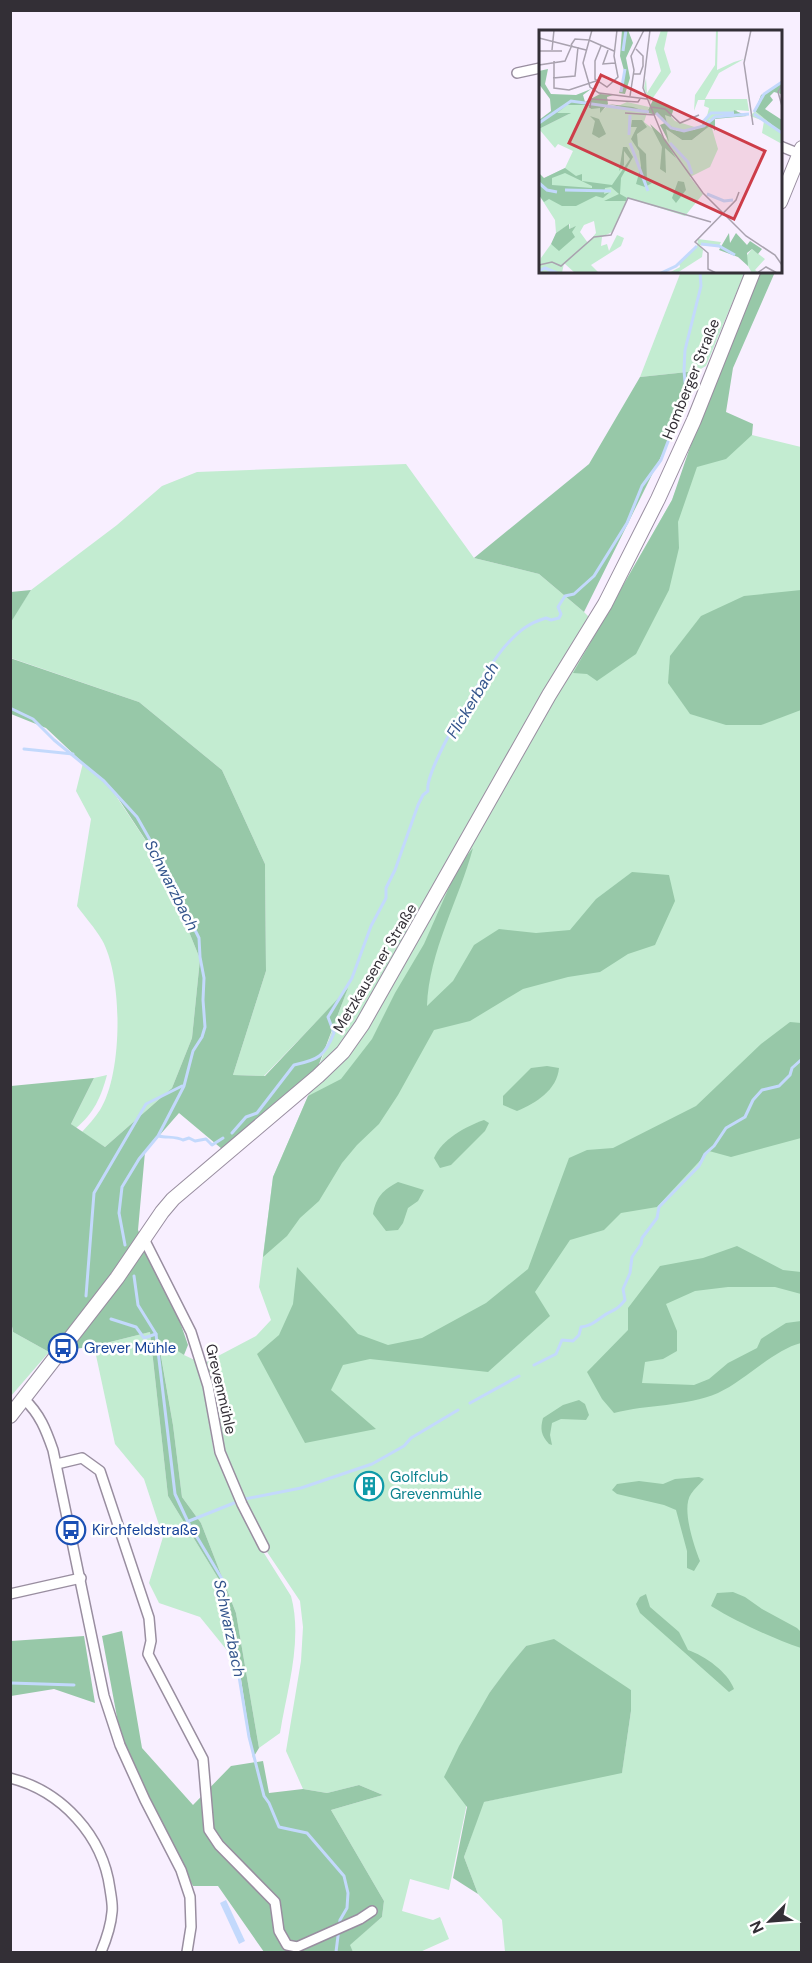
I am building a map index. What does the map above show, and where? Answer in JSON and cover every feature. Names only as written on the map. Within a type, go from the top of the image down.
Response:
[{"type":"main road","points":[[782,197],[801,152]]},
{"type":"main road","name":"Homberger Straße","points":[[658,499],[694,420],[753,273]]},
{"type":"main road","name":"Metzkausener Straße","points":[[10,1416],[117,1278],[162,1212],[187,1186],[318,1076],[343,1052],[407,948],[549,695],[605,604],[658,499]]},
{"type":"street","points":[[517,73],[539,68]]},
{"type":"street","points":[[782,147],[801,152]]},
{"type":"street","name":"Grevenmühle","points":[[144,1239],[191,1332],[208,1386],[219,1452],[246,1514],[264,1547]]},
{"type":"street","points":[[24,1399],[43,1422],[57,1464],[104,1696],[120,1745],[181,1870],[190,1897],[191,1927],[188,1953]]},
{"type":"street","points":[[57,1464],[82,1458],[100,1472],[149,1618],[151,1641],[148,1654],[203,1759],[209,1830],[219,1845],[275,1902],[279,1931],[287,1945],[297,1947],[345,1927],[372,1911]]},
{"type":"street","points":[[10,1594],[81,1578]]},
{"type":"street","points":[[10,1778],[29,1783],[50,1794],[67,1808],[94,1841],[108,1872],[112,1911],[101,1953]]},
{"type":"green space","points":[[745,273],[706,366],[697,371],[640,377],[680,274]]},
{"type":"green space","points":[[756,273],[775,273],[733,368],[726,412],[753,424],[752,435],[726,459],[697,467],[678,522],[679,548],[669,590],[636,654],[597,681],[587,674],[573,673],[672,500],[717,368]]},
{"type":"green space","points":[[697,371],[696,386],[584,612],[539,574],[474,558],[589,464],[640,377]]},
{"type":"green space","points":[[705,416],[752,435],[801,447],[801,1952],[505,1952],[502,1920],[478,1894],[464,1857],[483,1802],[622,1772],[631,1711],[631,1690],[526,1646],[490,1692],[449,1890],[410,1879],[402,1911],[433,1920],[440,1917],[449,1939],[420,1952],[353,1952],[349,1945],[382,1917],[384,1901],[331,1810],[383,1795],[359,1785],[327,1793],[303,1789],[286,1751],[301,1661],[303,1627],[300,1601],[255,1534],[228,1483],[252,1534],[291,1596],[294,1613],[293,1665],[280,1733],[259,1748],[236,1613],[201,1523],[182,1497],[173,1425],[158,1338],[199,1362],[214,1453],[225,1474],[201,1365],[256,1336],[271,1320],[259,1287],[273,1177],[308,1096],[347,990],[264,1076],[233,1075],[266,971],[265,864],[222,770],[139,702],[11,658],[10,622],[31,590],[117,525],[162,486],[197,472],[406,464],[474,558],[539,574],[599,627],[672,500]]},
{"type":"green space","points":[[31,590],[11,622],[11,592]]},
{"type":"green space","points":[[801,590],[801,710],[761,725],[726,725],[690,714],[668,683],[670,656],[701,616],[744,596]]},
{"type":"green space","points":[[10,658],[139,702],[222,770],[265,864],[266,971],[233,1075],[265,1076],[348,988],[316,1072],[222,1149],[179,1113],[145,1152],[138,1230],[156,1271],[170,1293],[188,1345],[184,1355],[158,1339],[173,1425],[182,1497],[201,1523],[236,1613],[259,1748],[253,1758],[241,1679],[230,1654],[218,1578],[168,1496],[150,1332],[90,1347],[49,1352],[13,1332],[10,1315],[11,1086],[94,1078],[71,1124],[105,1147],[172,1088],[192,1038],[200,959],[162,865],[114,792],[46,728],[11,714]]},
{"type":"green space","points":[[83,763],[112,790],[162,865],[200,959],[192,1038],[172,1088],[105,1147],[82,1132],[98,1113],[108,1094],[113,1073],[118,1025],[114,977],[109,956],[102,940],[77,906],[91,819],[76,791]]},
{"type":"green space","points":[[473,848],[433,965],[427,1006],[453,981],[474,945],[499,929],[536,933],[570,930],[596,899],[632,872],[669,875],[675,901],[655,945],[628,954],[600,972],[568,977],[523,989],[470,1021],[434,1030],[379,1124],[342,1163],[319,1201],[300,1218],[287,1236],[263,1257],[273,1177],[308,1096],[341,1079],[372,1039],[395,993],[424,944],[458,867]]},
{"type":"green space","points":[[790,1022],[801,1023],[801,1138],[731,1157],[709,1151],[657,1207],[621,1213],[604,1230],[570,1240],[535,1292],[550,1316],[488,1372],[370,1359],[343,1365],[331,1390],[376,1429],[305,1443],[257,1354],[279,1335],[293,1304],[297,1267],[358,1334],[388,1345],[422,1338],[486,1303],[528,1269],[569,1158],[587,1150],[613,1148],[696,1106],[761,1044]]},
{"type":"green space","points":[[547,1066],[559,1068],[554,1083],[544,1095],[517,1111],[503,1105],[503,1096],[531,1068]]},
{"type":"green space","points":[[107,1075],[96,1104],[76,1128],[71,1124],[94,1078]]},
{"type":"green space","points":[[484,1120],[489,1123],[485,1131],[451,1165],[440,1168],[434,1158],[448,1139]]},
{"type":"green space","points":[[398,1182],[424,1190],[418,1201],[408,1208],[398,1230],[386,1231],[373,1214],[374,1208],[381,1195]]},
{"type":"green space","points":[[737,1246],[783,1270],[801,1272],[801,1294],[775,1287],[728,1287],[695,1291],[666,1304],[677,1331],[677,1351],[663,1359],[645,1362],[642,1383],[694,1385],[709,1379],[728,1363],[757,1348],[761,1339],[786,1323],[801,1321],[801,1343],[780,1352],[728,1388],[705,1398],[614,1413],[602,1399],[587,1372],[628,1330],[628,1308],[660,1266],[703,1258]]},
{"type":"green space","points":[[11,1324],[13,1332],[49,1352],[11,1396]]},
{"type":"green space","points":[[150,1332],[168,1496],[218,1578],[230,1654],[200,1617],[159,1603],[149,1583],[163,1537],[144,1479],[115,1444],[94,1346]]},
{"type":"green space","points":[[579,1400],[585,1404],[589,1415],[586,1420],[561,1419],[552,1423],[550,1435],[552,1445],[549,1444],[542,1432],[543,1418],[563,1405]]},
{"type":"green space","points":[[699,1477],[704,1479],[691,1494],[687,1508],[700,1561],[694,1571],[687,1568],[687,1551],[676,1510],[617,1494],[612,1490],[617,1484],[639,1481],[663,1484],[675,1479]]},
{"type":"green space","points":[[733,1592],[797,1628],[801,1632],[801,1648],[755,1629],[711,1606],[717,1593]]},
{"type":"green space","points":[[646,1594],[650,1607],[679,1632],[688,1650],[715,1665],[727,1677],[734,1689],[729,1692],[640,1613],[636,1604],[640,1597]]},
{"type":"green space","points":[[122,1631],[142,1748],[193,1805],[231,1766],[263,1761],[269,1793],[303,1789],[327,1793],[359,1785],[383,1795],[331,1810],[384,1901],[382,1917],[350,1945],[353,1952],[264,1952],[218,1886],[193,1886],[154,1811],[121,1739],[102,1636]]},
{"type":"green space","points":[[84,1636],[95,1703],[54,1689],[11,1696],[11,1641]]},
{"type":"green space","points":[[554,1639],[631,1690],[631,1711],[622,1773],[484,1802],[464,1857],[478,1894],[453,1878],[467,1807],[444,1777],[490,1692],[511,1664],[526,1646]]},
{"type":"water","points":[[226,1900],[245,1941],[239,1944],[220,1903]]},
{"type":"waterway","name":"Flickerbach","points":[[232,1133],[246,1117],[257,1113],[294,1065],[315,1059],[327,1047],[334,1033],[328,1017],[352,978],[371,926],[386,898],[386,888],[395,870],[418,805],[428,791],[429,780],[436,762],[459,716],[487,671],[508,643],[525,628],[546,618],[551,620],[559,618],[561,614],[558,607],[565,596],[574,594],[594,576],[627,523],[642,486],[661,460],[686,394],[685,350],[701,286],[700,273]]},
{"type":"waterway","name":"Schwarzbach","points":[[10,708],[33,719],[54,740],[104,781],[137,817],[179,891],[199,938],[204,978],[205,1027],[193,1051],[184,1086],[170,1113],[158,1136],[139,1159],[122,1187],[119,1213],[125,1245]]},
{"type":"waterway","points":[[24,749],[73,754]]},
{"type":"waterway","points":[[534,1365],[556,1354],[562,1340],[573,1341],[579,1335],[581,1327],[592,1324],[622,1304],[625,1300],[623,1289],[630,1273],[632,1257],[641,1244],[642,1238],[657,1218],[659,1207],[699,1166],[705,1154],[714,1146],[726,1128],[745,1117],[753,1100],[762,1090],[779,1086],[802,1059]]},
{"type":"waterway","points":[[86,1296],[94,1193],[146,1104],[182,1086]]},
{"type":"waterway","name":"Flickerbach","points":[[159,1136],[183,1140],[189,1138],[195,1141],[206,1139],[212,1145],[223,1138]]},
{"type":"waterway","name":"Schwarzbach","points":[[134,1276],[138,1305],[156,1334],[175,1494],[188,1522],[222,1579],[223,1597],[228,1607],[227,1623],[232,1634],[249,1737],[264,1796],[279,1827],[307,1833],[344,1876],[348,1893],[347,1908],[340,1920],[336,1952]]},
{"type":"waterway","points":[[111,1319],[136,1327],[144,1338],[156,1334]]},
{"type":"waterway","points":[[470,1403],[519,1376]]},
{"type":"waterway","points":[[245,1499],[301,1488],[372,1464],[458,1410]]},
{"type":"waterway","points":[[189,1521],[234,1503]]},
{"type":"waterway","points":[[10,1683],[74,1685]]},
{"type":"place","name":"Grever Mühle","points":[[63,1348]]},
{"type":"place","name":"Golfclub Grevenmühle","points":[[369,1486]]},
{"type":"place","name":"Kirchfeldstraße","points":[[71,1530]]}]
